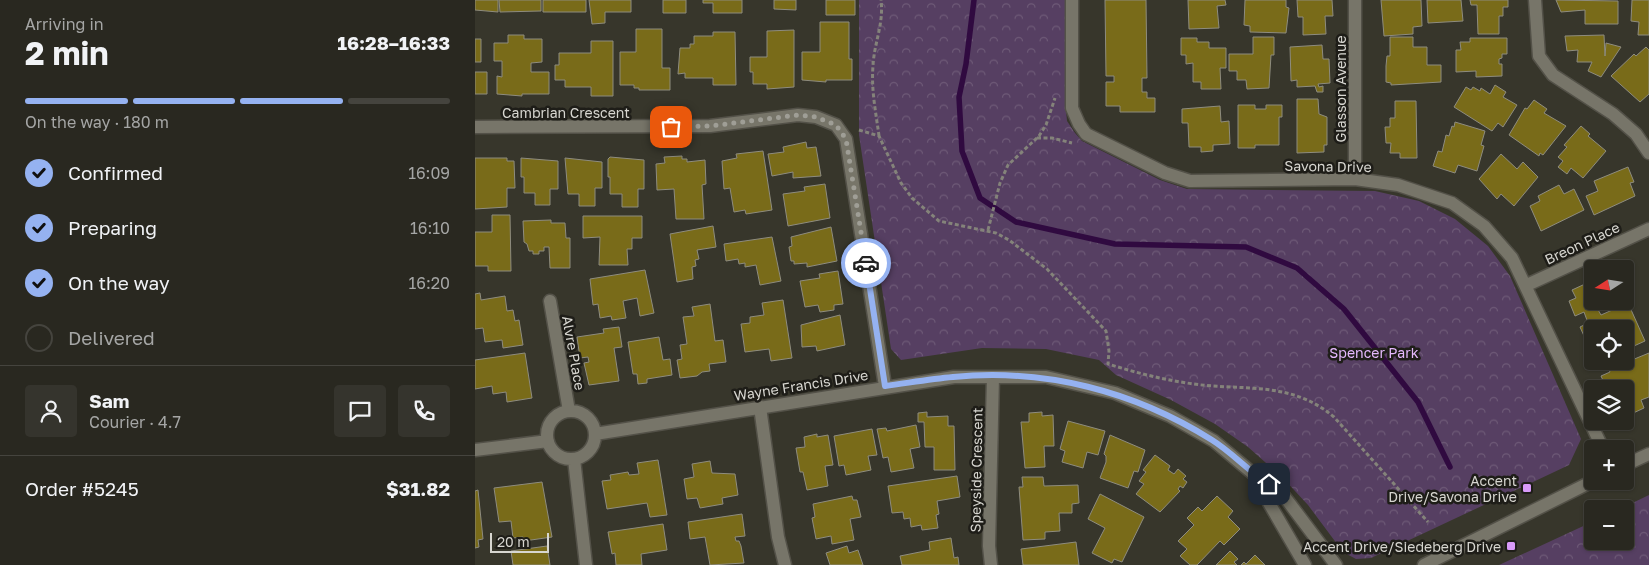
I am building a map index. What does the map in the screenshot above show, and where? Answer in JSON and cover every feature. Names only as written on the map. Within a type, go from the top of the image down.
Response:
[{"type":"street","name":"Savona Drive","points":[[1072,0],[1072,108],[1086,134],[1165,173],[1190,181],[1355,179],[1397,185],[1452,203],[1484,226],[1512,258],[1527,285],[1599,440]]},
{"type":"street","name":"Glasson Avenue","points":[[1355,0],[1355,179]]},
{"type":"street","points":[[1535,0],[1539,56],[1553,75],[1613,114],[1636,134],[1649,153]]},
{"type":"street","name":"Cambrian Crescent","points":[[475,127],[710,126],[798,115],[816,117],[836,125],[846,139],[885,386]]},
{"type":"street","name":"Breon Place","points":[[1527,285],[1649,229]]},
{"type":"street","name":"Alvre Place","points":[[550,301],[569,411]]},
{"type":"street","name":"Wayne Francis Drive","points":[[595,434],[885,386],[954,377],[1046,377],[1115,393],[1170,416],[1214,441],[1257,477],[1281,492],[1336,565]]},
{"type":"street","name":"Speyside Crescent","points":[[991,565],[989,546],[993,377]]},
{"type":"street","points":[[760,407],[778,537],[785,565]]},
{"type":"street","points":[[569,411],[584,414],[594,426],[595,434],[594,444],[589,452],[574,459],[556,454],[548,442],[549,425],[561,414],[569,411]]},
{"type":"street","points":[[475,450],[548,442]]},
{"type":"street","points":[[1634,461],[1649,454]]},
{"type":"street","points":[[574,459],[586,565]]},
{"type":"street","name":"Wayne Francis Drive","points":[[1257,477],[1269,503],[1305,565]]},
{"type":"street","points":[[1424,565],[1584,485]]},
{"type":"path","points":[[881,0],[882,26],[873,64],[872,90],[879,136],[901,183],[912,198],[939,221],[988,230],[1009,240],[1047,269],[1106,331],[1109,351],[1108,364],[1188,384],[1275,390],[1299,395],[1319,404],[1334,417],[1429,522]]},
{"type":"path","points":[[988,230],[1000,184],[1008,165],[1037,138],[1045,125],[1059,88]]},
{"type":"path","points":[[856,128],[879,136]]},
{"type":"path","points":[[1037,138],[1052,138],[1080,145]]},
{"type":"green space","name":"Spencer Park","points":[[859,0],[1065,0],[1065,100],[1067,121],[1082,141],[1160,180],[1187,189],[1375,191],[1419,201],[1455,219],[1488,246],[1510,276],[1581,439],[1569,465],[1371,558],[1356,559],[1343,552],[1308,505],[1282,477],[1248,447],[1215,424],[1171,400],[1116,375],[1099,360],[1046,349],[982,348],[901,360],[891,349],[859,135]]},
{"type":"green space","points":[[1649,495],[1649,565],[1499,565],[1584,526],[1584,550],[1634,550],[1634,502]]},
{"type":"building","points":[[475,0],[498,0],[498,12],[475,10]]},
{"type":"building","points":[[499,0],[541,0],[541,11],[500,12]]},
{"type":"building","points":[[543,0],[586,0],[586,12],[543,12]]},
{"type":"building","points":[[589,0],[631,0],[631,12],[605,12],[605,23],[592,24]]},
{"type":"building","points":[[663,0],[686,0],[686,13],[663,13]]},
{"type":"building","points":[[703,0],[742,0],[742,13],[713,13],[713,3],[703,3]]},
{"type":"building","points":[[774,0],[796,0],[796,10],[774,9]]},
{"type":"building","points":[[826,0],[855,0],[855,15],[826,15]]},
{"type":"building","points":[[1105,0],[1146,0],[1147,78],[1142,78],[1142,92],[1147,92],[1147,98],[1155,98],[1155,112],[1120,112],[1120,106],[1106,106],[1106,82],[1114,82],[1114,76],[1106,76]]},
{"type":"building","points":[[1188,0],[1225,0],[1226,5],[1217,6],[1219,28],[1189,29]]},
{"type":"building","points":[[1245,0],[1286,0],[1286,7],[1289,8],[1286,33],[1250,32],[1250,26],[1244,25]]},
{"type":"building","points":[[1297,0],[1332,0],[1333,16],[1325,16],[1326,34],[1303,35],[1303,17],[1298,17]]},
{"type":"building","points":[[1381,0],[1421,0],[1422,26],[1413,27],[1413,34],[1384,36]]},
{"type":"building","points":[[1427,0],[1461,0],[1463,21],[1428,23]]},
{"type":"building","points":[[1470,0],[1508,0],[1508,7],[1503,7],[1503,16],[1499,16],[1499,34],[1478,34],[1477,5],[1471,5]]},
{"type":"building","points":[[1556,0],[1618,1],[1618,24],[1585,24],[1585,10],[1561,12]]},
{"type":"building","points":[[1632,0],[1649,0],[1649,35],[1638,35],[1639,22],[1631,21]]},
{"type":"building","points":[[820,22],[849,22],[849,59],[852,59],[852,80],[826,80],[826,82],[802,80],[802,52],[820,52]]},
{"type":"building","points":[[636,29],[662,29],[662,68],[670,68],[670,90],[639,90],[639,88],[634,88],[634,85],[620,85],[620,52],[636,52]]},
{"type":"building","points":[[794,30],[794,87],[767,89],[767,84],[753,84],[753,72],[750,72],[750,57],[767,57],[767,31]]},
{"type":"building","points":[[713,32],[735,32],[736,85],[713,85],[713,78],[685,78],[685,73],[678,74],[680,48],[690,48],[690,44],[694,44],[694,36],[713,36]]},
{"type":"building","points":[[508,35],[524,35],[524,39],[542,39],[542,62],[531,63],[531,72],[549,72],[549,94],[522,94],[522,96],[497,94],[497,76],[502,77],[502,61],[494,61],[494,43],[508,43]]},
{"type":"building","points":[[1604,35],[1605,56],[1606,43],[1621,47],[1601,77],[1588,71],[1592,62],[1577,62],[1578,50],[1567,51],[1565,36]]},
{"type":"building","points":[[1253,37],[1274,37],[1274,55],[1271,55],[1269,88],[1247,89],[1246,80],[1237,80],[1237,71],[1229,71],[1229,54],[1253,54]]},
{"type":"building","points":[[1390,37],[1413,37],[1413,47],[1427,47],[1427,65],[1441,65],[1441,82],[1391,85],[1391,83],[1386,82],[1387,56],[1390,56]]},
{"type":"building","points":[[1181,38],[1197,38],[1197,42],[1209,42],[1209,48],[1226,48],[1226,68],[1220,68],[1221,89],[1201,89],[1201,82],[1193,82],[1193,63],[1186,64],[1186,55],[1181,55]]},
{"type":"building","points":[[1470,38],[1507,38],[1507,54],[1502,54],[1502,58],[1499,59],[1499,64],[1502,64],[1502,76],[1476,77],[1476,71],[1456,72],[1456,50],[1461,50],[1460,42],[1470,42]]},
{"type":"building","points":[[475,39],[481,39],[481,62],[475,62]]},
{"type":"building","points":[[591,41],[613,41],[613,96],[591,96],[591,87],[565,87],[565,80],[555,80],[555,65],[559,65],[559,53],[591,53]]},
{"type":"building","points":[[1322,45],[1323,59],[1329,59],[1330,83],[1318,84],[1319,87],[1323,86],[1323,92],[1317,92],[1315,86],[1297,87],[1297,80],[1291,81],[1290,47]]},
{"type":"building","points":[[1646,47],[1649,50],[1649,94],[1640,102],[1611,76],[1634,54],[1636,56]]},
{"type":"building","points":[[475,72],[487,72],[487,94],[475,94]]},
{"type":"building","points":[[1495,85],[1506,92],[1503,97],[1517,105],[1503,127],[1498,123],[1492,131],[1454,107],[1466,87],[1471,90],[1473,87],[1480,91],[1481,88],[1490,94]]},
{"type":"building","points":[[1297,99],[1318,99],[1319,114],[1327,117],[1327,145],[1324,145],[1324,152],[1297,153]]},
{"type":"building","points":[[1534,100],[1547,109],[1544,113],[1566,126],[1543,155],[1540,153],[1539,156],[1509,135],[1525,108],[1527,109]]},
{"type":"building","points":[[1395,101],[1416,101],[1417,158],[1400,158],[1400,153],[1390,153],[1391,143],[1386,143],[1385,127],[1390,127],[1390,118],[1395,118]]},
{"type":"building","points":[[1238,105],[1255,105],[1255,109],[1266,109],[1266,105],[1282,105],[1282,117],[1279,117],[1279,145],[1255,145],[1255,148],[1238,148]]},
{"type":"building","points":[[1220,106],[1221,122],[1229,121],[1230,144],[1213,145],[1213,151],[1201,152],[1201,147],[1189,147],[1188,123],[1182,123],[1182,109]]},
{"type":"building","points":[[1455,122],[1485,131],[1481,145],[1484,146],[1477,171],[1458,165],[1455,173],[1433,166],[1438,151],[1442,152],[1446,135],[1449,136]]},
{"type":"building","points":[[1581,126],[1590,134],[1588,136],[1606,151],[1583,178],[1571,168],[1567,174],[1558,167],[1563,161],[1558,157],[1567,147],[1564,145]]},
{"type":"building","points":[[806,142],[807,148],[816,147],[821,176],[793,178],[793,172],[772,176],[768,154],[784,152],[783,147]]},
{"type":"building","points":[[763,151],[772,210],[746,214],[745,210],[734,212],[730,188],[724,189],[722,161],[737,158],[736,154]]},
{"type":"building","points":[[1501,154],[1517,169],[1523,162],[1538,177],[1514,206],[1501,194],[1497,199],[1479,179]]},
{"type":"building","points":[[682,156],[682,159],[687,159],[687,162],[705,160],[706,184],[702,185],[704,219],[676,219],[674,189],[657,190],[656,164],[665,163],[664,157]]},
{"type":"building","points":[[610,157],[644,160],[644,189],[638,189],[638,207],[622,207],[622,194],[610,194],[608,159]]},
{"type":"building","points":[[475,158],[507,158],[507,161],[514,161],[515,188],[507,188],[507,207],[475,209]]},
{"type":"building","points":[[521,158],[558,161],[558,189],[550,189],[550,205],[535,205],[535,193],[524,193],[524,177],[521,177]]},
{"type":"building","points":[[565,158],[602,162],[602,188],[595,188],[595,206],[579,206],[579,194],[568,194]]},
{"type":"building","points":[[1628,167],[1634,182],[1630,183],[1635,196],[1594,215],[1586,196],[1598,191],[1594,181]]},
{"type":"building","points":[[825,184],[830,218],[788,226],[783,194],[805,191],[804,187]]},
{"type":"building","points":[[1559,185],[1564,194],[1574,189],[1584,210],[1541,231],[1530,206],[1540,201],[1538,196]]},
{"type":"building","points":[[492,215],[510,215],[511,271],[488,271],[488,266],[475,266],[475,232],[492,232]]},
{"type":"building","points":[[583,216],[642,216],[642,238],[632,238],[632,249],[627,249],[628,265],[599,265],[600,237],[583,238]]},
{"type":"building","points":[[551,220],[551,223],[565,223],[566,238],[570,238],[570,268],[550,268],[549,247],[544,247],[544,251],[539,251],[539,254],[533,254],[533,251],[529,251],[527,244],[524,242],[523,221]]},
{"type":"building","points":[[713,226],[716,247],[697,250],[699,259],[695,260],[696,266],[692,267],[693,279],[677,282],[670,234]]},
{"type":"building","points":[[831,227],[837,261],[807,267],[807,263],[794,264],[794,261],[791,261],[789,247],[792,246],[791,237]]},
{"type":"building","points":[[772,237],[781,281],[760,285],[756,265],[745,267],[745,263],[739,264],[738,259],[726,261],[724,244]]},
{"type":"building","points":[[645,270],[654,313],[640,316],[637,298],[623,301],[626,318],[612,320],[611,316],[600,318],[598,304],[593,305],[590,279]]},
{"type":"building","points":[[838,271],[843,304],[834,305],[834,310],[820,312],[818,305],[805,307],[800,281],[820,278],[819,274]]},
{"type":"building","points":[[1584,284],[1584,310],[1598,310],[1601,315],[1612,310],[1631,310],[1645,341],[1634,346],[1634,320],[1587,320],[1584,312],[1575,316],[1569,301],[1576,298],[1572,290]]},
{"type":"building","points":[[480,293],[481,300],[505,296],[507,311],[513,310],[515,321],[519,320],[523,345],[503,348],[502,340],[485,342],[483,328],[475,329],[475,294]]},
{"type":"building","points":[[783,300],[792,358],[771,361],[769,349],[745,352],[741,324],[750,323],[750,317],[764,315],[762,303]]},
{"type":"building","points":[[710,304],[715,341],[723,340],[726,362],[709,364],[710,371],[702,372],[697,376],[680,378],[677,360],[682,359],[680,345],[687,344],[683,317],[694,316],[692,307]]},
{"type":"building","points":[[840,315],[845,345],[817,351],[816,346],[802,347],[801,325]]},
{"type":"building","points":[[1584,325],[1584,336],[1580,327]]},
{"type":"building","points":[[619,327],[622,347],[614,348],[619,381],[589,385],[584,363],[589,362],[588,357],[580,358],[577,337],[604,333],[603,329]]},
{"type":"building","points":[[659,337],[663,360],[670,359],[672,375],[647,379],[647,383],[638,384],[637,374],[633,374],[628,342]]},
{"type":"building","points":[[525,353],[532,398],[507,402],[506,392],[493,394],[492,386],[475,389],[475,360]]},
{"type":"building","points":[[1649,353],[1649,397],[1641,400],[1644,408],[1634,413],[1634,380],[1603,380],[1601,376],[1610,372],[1609,370],[1634,370],[1634,359]]},
{"type":"building","points":[[927,412],[927,417],[948,416],[948,426],[954,426],[955,470],[934,470],[934,447],[925,447],[924,422],[918,422],[918,413]]},
{"type":"building","points":[[1042,412],[1042,416],[1053,415],[1054,446],[1044,446],[1045,467],[1025,468],[1021,422],[1029,422],[1029,413]]},
{"type":"building","points":[[1068,421],[1105,431],[1098,455],[1087,452],[1083,468],[1062,462],[1065,451],[1060,449]]},
{"type":"building","points":[[916,425],[920,447],[910,449],[914,468],[891,472],[888,457],[883,458],[877,429],[886,428],[887,431]]},
{"type":"building","points":[[872,429],[877,455],[868,456],[871,470],[846,475],[844,465],[839,466],[834,436]]},
{"type":"building","points":[[817,434],[817,437],[828,435],[833,465],[825,466],[828,486],[807,490],[803,472],[800,472],[796,448],[805,447],[804,437]]},
{"type":"building","points":[[1110,435],[1145,450],[1138,472],[1134,471],[1128,488],[1100,478],[1106,462],[1104,454]]},
{"type":"building","points":[[1155,455],[1170,466],[1168,470],[1174,474],[1178,469],[1186,476],[1183,479],[1187,482],[1183,488],[1180,486],[1178,489],[1180,491],[1160,512],[1136,494],[1144,484],[1139,481],[1146,472],[1143,470]]},
{"type":"building","points":[[658,460],[667,515],[650,517],[647,503],[607,509],[602,481],[611,480],[610,475],[628,472],[629,475],[639,474],[637,463]]},
{"type":"building","points":[[710,461],[712,473],[735,474],[738,495],[722,498],[723,504],[700,508],[697,498],[687,499],[684,479],[694,477],[692,464]]},
{"type":"building","points":[[957,476],[960,497],[937,501],[939,514],[936,515],[938,528],[922,530],[921,525],[911,527],[910,518],[904,519],[903,512],[892,513],[888,486]]},
{"type":"building","points":[[1022,477],[1043,477],[1044,486],[1078,485],[1079,503],[1072,504],[1072,513],[1059,513],[1060,531],[1045,532],[1045,539],[1023,540],[1019,487],[1023,487]]},
{"type":"building","points":[[542,482],[552,537],[524,541],[523,537],[513,538],[511,521],[499,522],[494,488]]},
{"type":"building","points":[[478,490],[483,539],[478,540],[479,547],[475,548],[475,491]]},
{"type":"building","points":[[1100,494],[1144,517],[1122,562],[1114,559],[1112,563],[1092,553],[1105,528],[1088,519]]},
{"type":"building","points":[[852,496],[853,500],[857,500],[861,517],[850,519],[854,540],[832,544],[831,536],[816,539],[812,518],[815,517],[813,504]]},
{"type":"building","points":[[1217,496],[1233,511],[1228,517],[1240,529],[1224,545],[1220,541],[1197,565],[1190,565],[1180,556],[1187,549],[1178,541],[1194,525],[1187,518],[1198,507],[1202,511]]},
{"type":"building","points":[[742,514],[745,536],[735,537],[741,546],[744,563],[710,565],[705,537],[690,539],[688,522]]},
{"type":"building","points":[[663,524],[667,550],[641,554],[642,565],[616,565],[615,553],[612,554],[608,532]]},
{"type":"building","points":[[951,538],[954,558],[958,557],[959,565],[902,565],[900,556],[930,550],[929,542]]},
{"type":"building","points":[[1076,542],[1079,565],[1023,565],[1021,549]]},
{"type":"building","points":[[547,546],[550,565],[513,565],[511,551]]},
{"type":"building","points":[[847,546],[849,553],[858,550],[863,565],[830,565],[826,553]]},
{"type":"building","points":[[1230,551],[1238,559],[1234,562],[1237,565],[1216,565]]},
{"type":"building","points":[[1255,555],[1265,565],[1241,565],[1244,562],[1246,564]]},
{"type":"waterway","points":[[974,0],[966,64],[959,97],[962,151],[980,198],[1016,222],[1115,244],[1246,247],[1297,268],[1344,309],[1418,402],[1450,467]]},
{"type":"way so far","points":[[671,127],[710,126],[798,115],[816,117],[836,125],[846,139],[866,263]]},
{"type":"place","name":"Accent Drive/Savona Drive","points":[[1527,488]]},
{"type":"place","name":"Accent Drive/Siedeberg Drive","points":[[1511,546]]},
{"type":"route","points":[[866,263],[885,386],[954,377],[1046,377],[1086,385],[1115,393],[1170,416],[1214,441],[1257,477],[1269,484]]}]
